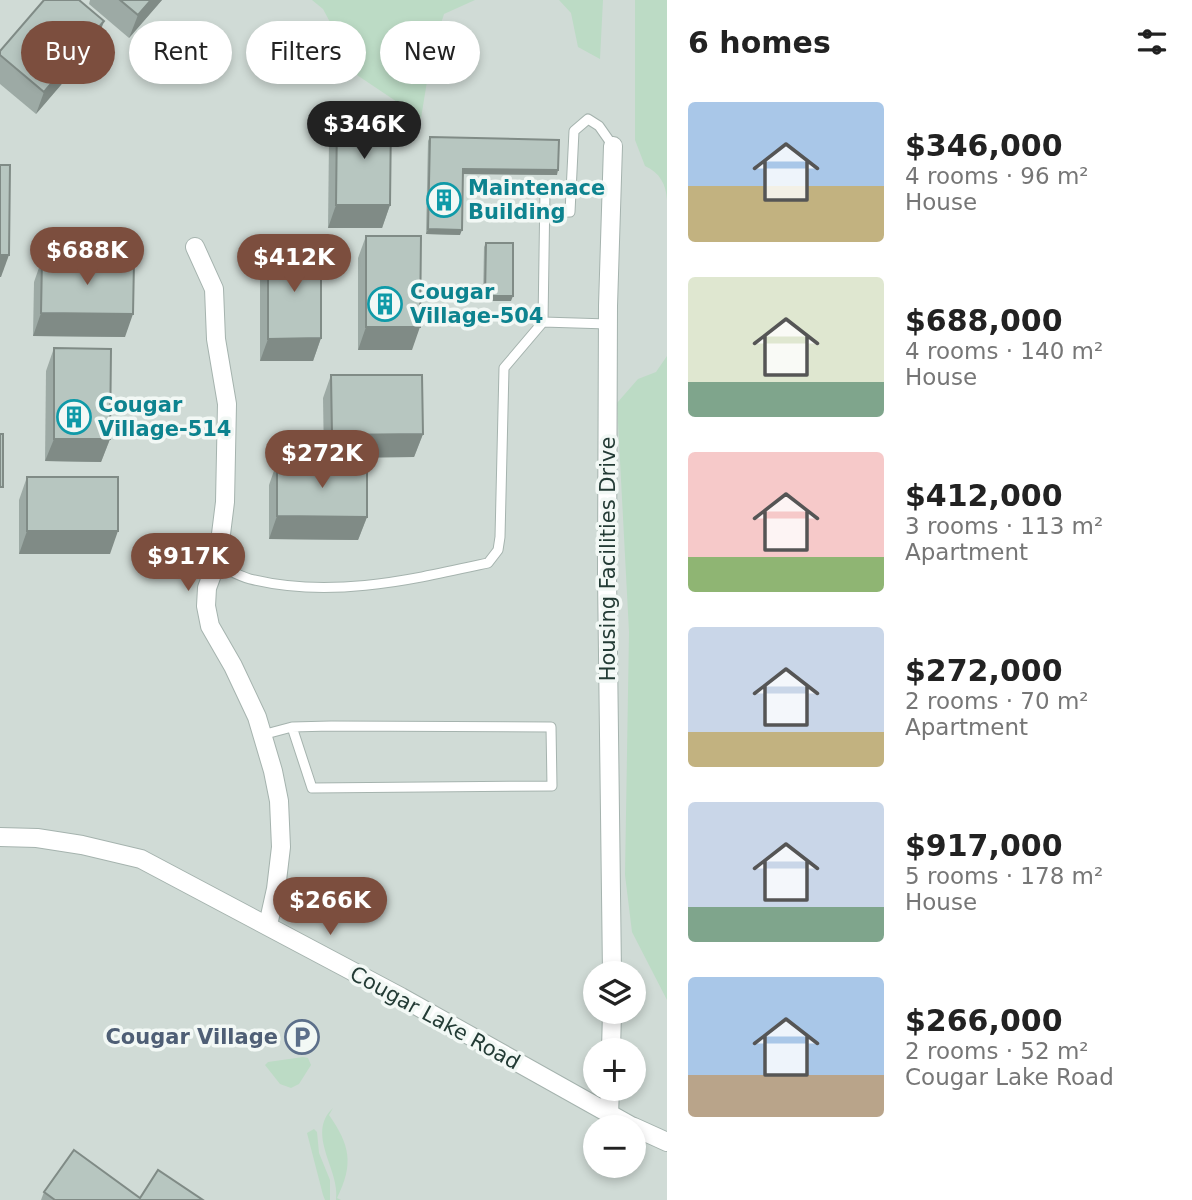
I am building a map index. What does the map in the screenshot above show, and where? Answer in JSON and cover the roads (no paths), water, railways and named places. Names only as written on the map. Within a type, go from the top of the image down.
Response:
[{"type":"street","name":"Housing Facilities Drive","points":[[612,961],[607,575],[608,324],[613,146]]},
{"type":"street","points":[[195,247],[214,289],[216,339],[226,396],[228,445],[225,502],[215,564],[207,588],[206,606],[211,626],[257,717],[279,801],[281,848],[268,925]]},
{"type":"street","name":"Cougar Lake Road","points":[[0,837],[37,838],[82,845],[141,859],[401,997],[610,1115]]},
{"type":"street","points":[[610,1101],[610,1115]]},
{"type":"street","name":"Cougar Lake Road","points":[[646,1133],[667,1142]]},
{"type":"lane","points":[[545,213],[570,212],[574,131],[588,119],[600,126],[613,146]]},
{"type":"lane","points":[[215,564],[249,579],[298,586],[342,588],[387,584],[488,563],[498,550],[500,537],[504,368],[543,323],[545,190]]},
{"type":"lane","points":[[543,323],[608,324]]},
{"type":"lane","points":[[262,735],[292,727],[551,727],[552,786],[312,788],[292,727]]},
{"type":"place","name":"Maintenace Building","points":[[444,200]]},
{"type":"place","name":"Cougar Village-504","points":[[385,304]]},
{"type":"place","name":"Cougar Village-514","points":[[74,417]]},
{"type":"place","name":"Cougar Village","points":[[302,1037]]}]
